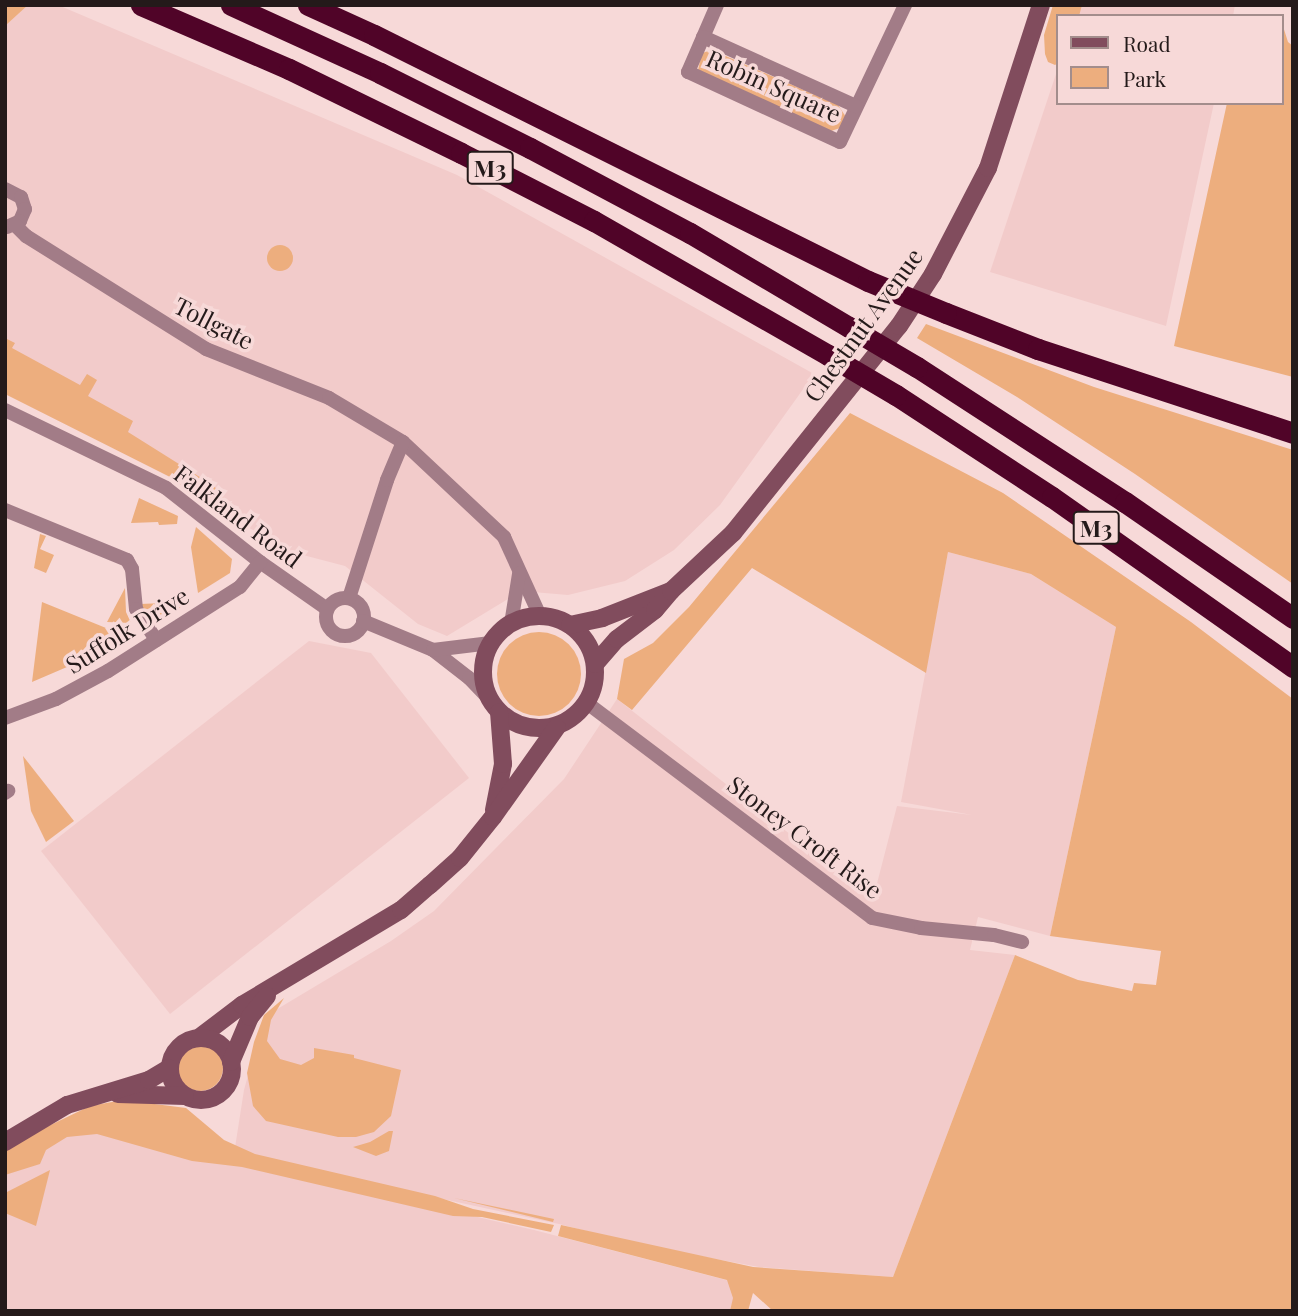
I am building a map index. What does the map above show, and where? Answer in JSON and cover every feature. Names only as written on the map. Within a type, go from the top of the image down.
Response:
[{"type":"highway","name":"M3","points":[[141,5],[289,69],[594,221],[896,394],[1042,490],[1293,667]]},
{"type":"highway","name":"M3","points":[[232,5],[380,73],[530,148],[690,233],[917,367],[1125,502],[1293,618]]},
{"type":"highway","points":[[308,5],[374,35],[868,281],[1051,354],[1293,433]]},
{"type":"street","name":"Robin Square","points":[[717,5],[688,72],[840,142],[905,5]]},
{"type":"street","name":"Chestnut Avenue","points":[[595,664],[617,639],[655,610],[671,591],[716,550],[761,499],[899,326],[933,274],[988,168],[1041,5]]},
{"type":"street","name":"Robin Square","points":[[703,37],[856,106]]},
{"type":"street","points":[[5,189],[17,192],[24,203],[23,216],[10,226]]},
{"type":"street","name":"Tollgate","points":[[10,226],[206,349],[329,398],[403,442],[504,537],[540,616]]},
{"type":"street","name":"Falkland Road","points":[[5,410],[166,488],[260,562],[327,609]]},
{"type":"street","points":[[349,598],[387,480],[403,442]]},
{"type":"street","points":[[5,510],[127,560],[132,569],[136,609],[156,640]]},
{"type":"street","name":"Suffolk Drive","points":[[5,718],[83,686],[240,587],[260,562]]},
{"type":"street","points":[[511,624],[519,574]]},
{"type":"street","name":"Chestnut Avenue","points":[[570,625],[602,618],[671,591]]},
{"type":"street","points":[[349,598],[359,604],[363,621],[357,632],[339,635],[329,628],[327,609],[336,600],[349,598]]},
{"type":"street","points":[[363,621],[433,650],[469,678],[494,706],[526,728],[557,727],[574,718],[587,704],[596,678],[591,649],[570,625],[540,616],[511,624],[491,643],[484,662],[483,681],[494,706],[503,764],[493,817]]},
{"type":"street","points":[[433,650],[491,643]]},
{"type":"street","name":"Stoney Croft Rise","points":[[587,704],[872,918],[920,928],[994,935],[1022,942]]},
{"type":"street","points":[[185,1096],[173,1084],[169,1068],[175,1050],[182,1043],[200,1037],[242,1005],[272,990],[401,910],[460,858],[493,817],[557,727]]},
{"type":"street","points":[[104,1092],[185,1096],[196,1100],[216,1096],[230,1080],[231,1062],[250,1017],[272,990]]},
{"type":"street","points":[[200,1037],[220,1044],[231,1062]]},
{"type":"street","points":[[5,1142],[67,1105],[149,1080],[169,1068]]},
{"type":"shaded area","points":[[28,5],[58,5],[457,175],[814,374],[720,505],[674,550],[625,581],[568,595],[521,591],[447,636],[418,624],[345,566],[303,555],[301,557],[246,526],[176,477],[5,391],[5,26]]},
{"type":"shaded area","points":[[1075,5],[1235,5],[1233,14],[1073,14]]},
{"type":"shaded area","points":[[1056,74],[1056,105],[1214,105],[1166,326],[990,272]]},
{"type":"shaded area","points":[[948,552],[1031,574],[1116,627],[1050,936],[978,917],[970,950],[1015,955],[893,1277],[759,1267],[651,1247],[559,1224],[234,1154],[244,1090],[264,1017],[391,941],[434,911],[564,779],[617,699],[873,899],[897,806],[972,815],[901,802]]},
{"type":"shaded area","points":[[309,641],[371,653],[469,778],[170,1014],[41,851]]},
{"type":"shaded area","points":[[106,1131],[534,1230],[730,1281],[743,1311],[5,1311],[5,1169],[64,1134]]},
{"type":"green space","points":[[5,5],[28,5],[5,26]]},
{"type":"green space","points":[[1053,5],[1082,5],[1080,14],[1056,14],[1055,65],[1048,62],[1045,54],[1044,35]]},
{"type":"green space","points":[[1284,29],[1288,42],[1293,46],[1293,377],[1174,346],[1227,105],[1284,105]]},
{"type":"green space","points":[[712,50],[838,105],[846,117],[840,128],[831,131],[698,70],[702,53]]},
{"type":"green space","points":[[280,245],[289,249],[293,258],[289,267],[280,271],[271,267],[267,258],[271,249]]},
{"type":"green space","points":[[926,324],[1094,387],[1293,450],[1293,584],[1135,474],[1017,397],[917,338]]},
{"type":"green space","points":[[5,338],[15,343],[12,348],[80,385],[87,374],[97,380],[88,396],[133,421],[128,432],[214,486],[246,526],[230,523],[172,478],[5,394]]},
{"type":"green space","points":[[850,413],[1003,493],[1191,622],[1293,699],[1293,1311],[773,1311],[753,1293],[748,1311],[730,1311],[733,1298],[727,1280],[558,1236],[561,1225],[753,1267],[893,1277],[1015,955],[1078,980],[1132,991],[1134,983],[1156,985],[1161,951],[1050,936],[1116,627],[1031,574],[948,552],[926,673],[752,568],[632,710],[617,699],[624,659],[653,643],[689,607]]},
{"type":"green space","points":[[139,498],[178,516],[177,524],[131,523]]},
{"type":"green space","points":[[196,527],[232,559],[230,573],[198,593],[191,547]]},
{"type":"green space","points":[[40,534],[46,536],[40,549],[54,555],[46,573],[34,568]]},
{"type":"green space","points":[[125,588],[126,612],[131,623],[107,622]]},
{"type":"green space","points":[[42,602],[106,628],[131,630],[131,636],[112,640],[81,661],[32,682]]},
{"type":"green space","points":[[189,602],[157,622],[151,622],[140,604]]},
{"type":"green space","points":[[531,632],[547,632],[563,639],[574,650],[581,666],[578,690],[569,704],[547,716],[531,716],[515,709],[504,698],[497,682],[497,666],[504,650],[515,639]]},
{"type":"green space","points":[[23,756],[74,821],[46,842],[31,811]]},
{"type":"green space","points":[[284,998],[271,1020],[267,1041],[280,1059],[301,1065],[314,1058],[314,1048],[354,1055],[354,1058],[401,1070],[391,1116],[374,1132],[356,1137],[338,1137],[266,1121],[253,1106],[247,1073],[254,1042],[264,1015]]},
{"type":"green space","points":[[200,1045],[216,1052],[223,1068],[216,1084],[200,1091],[184,1084],[177,1068],[184,1052]]},
{"type":"green space","points":[[123,1100],[186,1108],[224,1140],[255,1154],[435,1196],[473,1209],[554,1225],[551,1232],[482,1217],[453,1216],[242,1167],[192,1161],[97,1134],[67,1137],[46,1150],[40,1164],[5,1175],[5,1147],[90,1106]]},
{"type":"green space","points":[[393,1131],[389,1151],[376,1156],[353,1147],[370,1142]]},
{"type":"green space","points":[[50,1170],[36,1226],[5,1213],[5,1193]]},
{"type":"green space","points":[[454,1198],[554,1219],[553,1222]]}]
